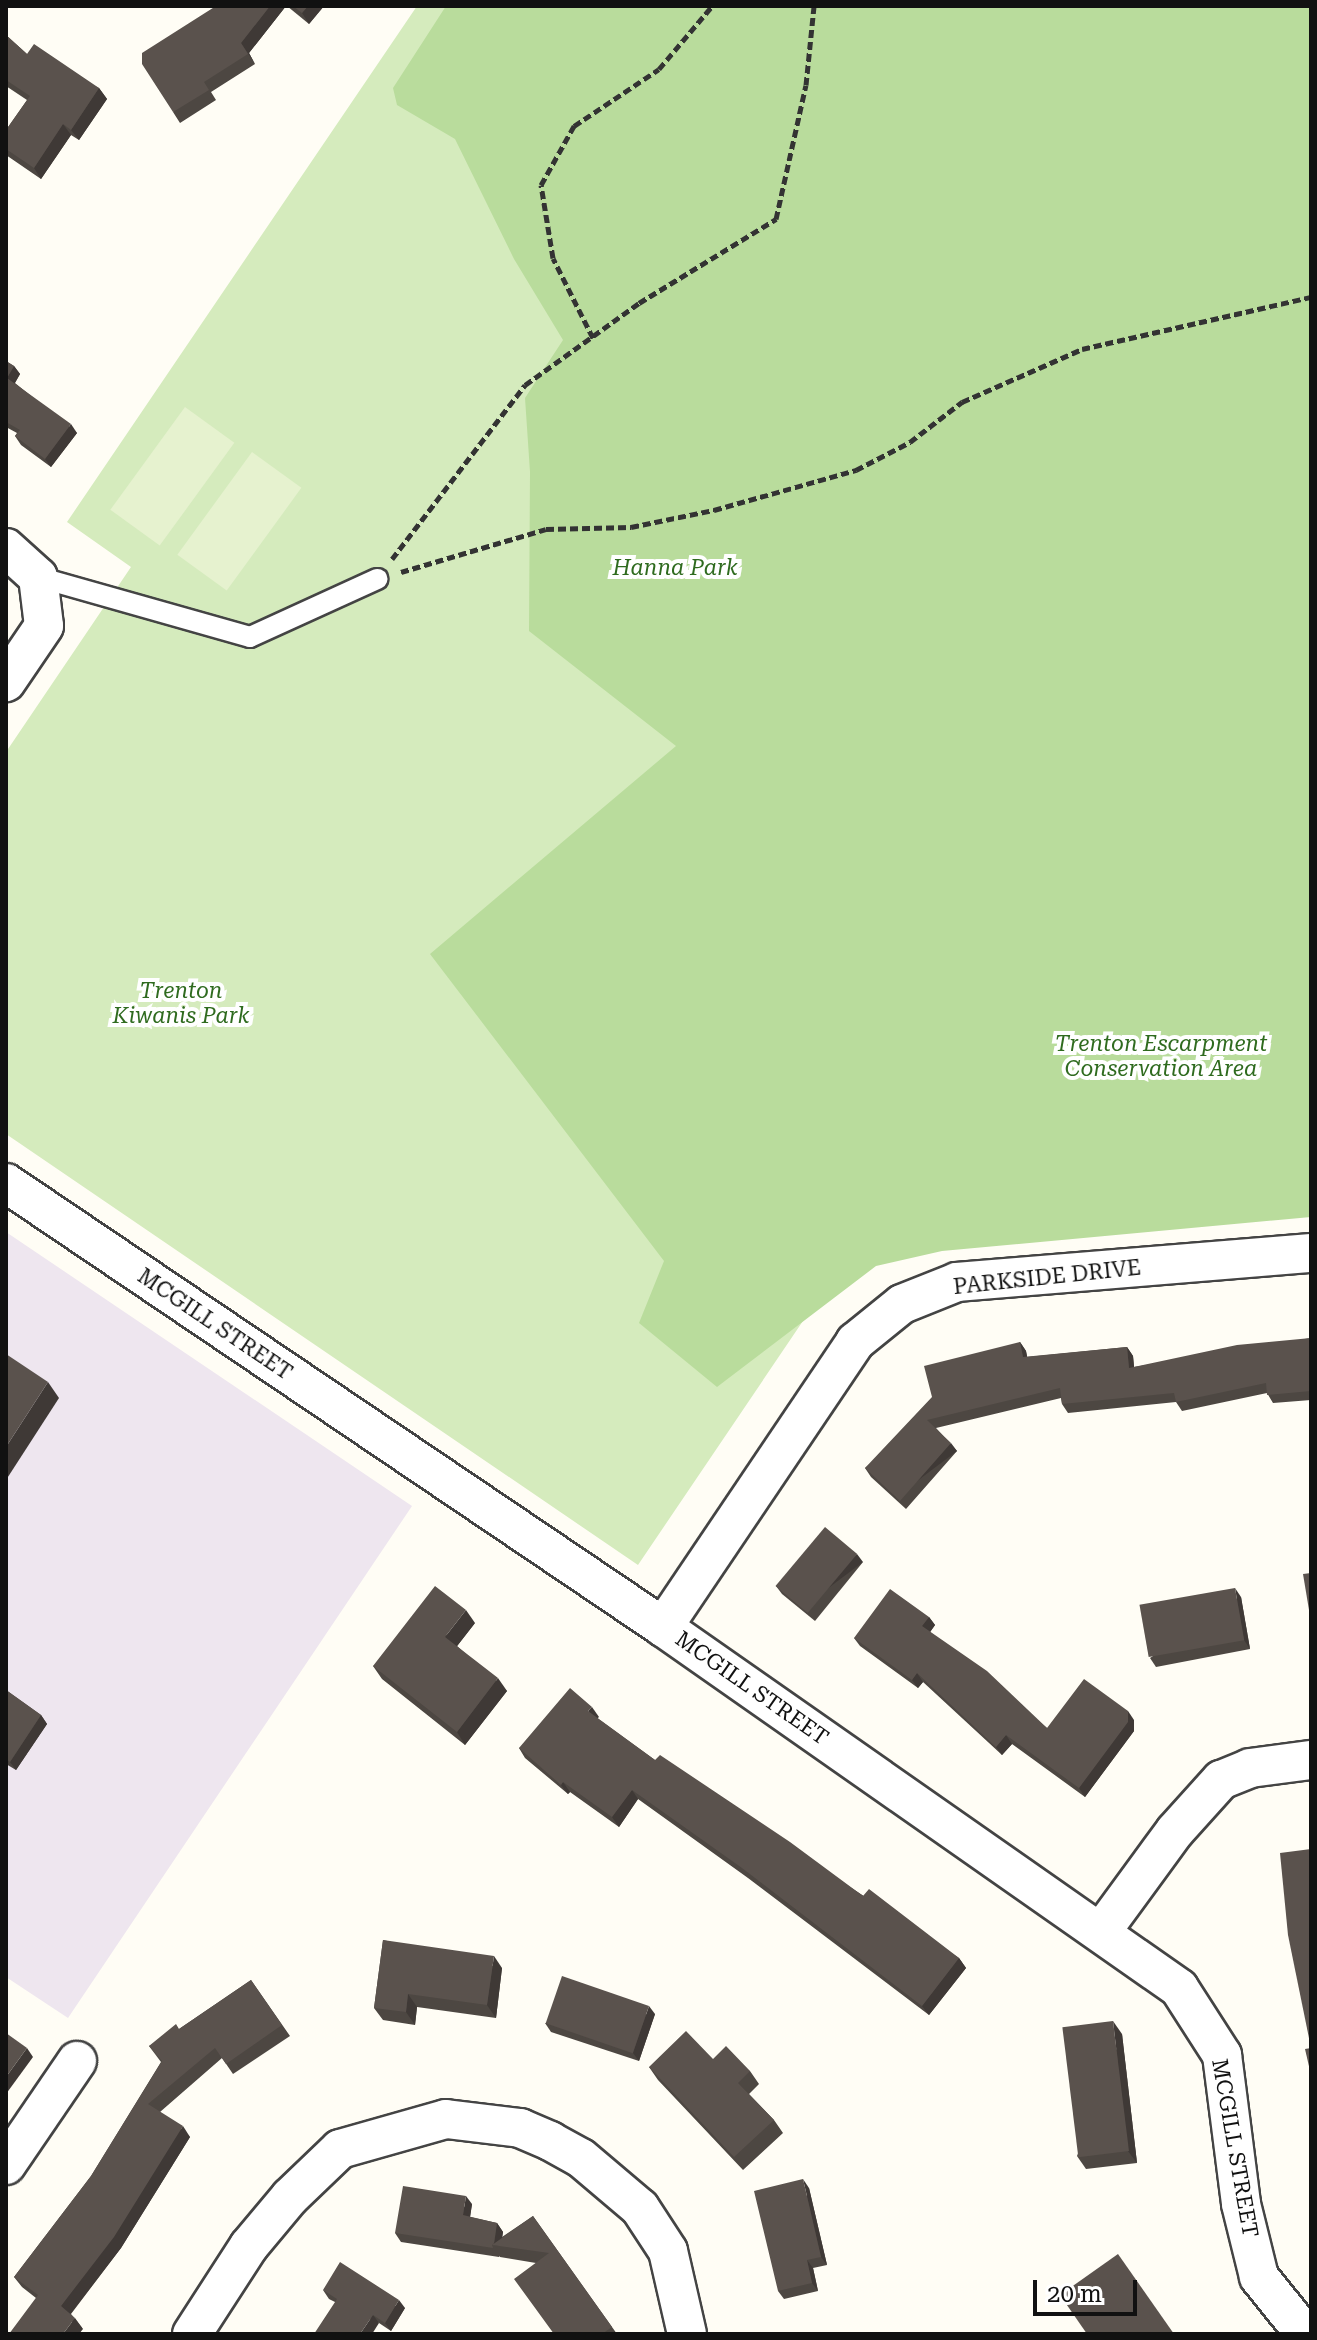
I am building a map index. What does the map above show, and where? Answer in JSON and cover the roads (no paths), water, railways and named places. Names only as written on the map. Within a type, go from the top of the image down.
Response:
[{"type":"street","points":[[6,548],[38,577],[44,626],[6,682]]},
{"type":"street","name":"MCGILL STREET","points":[[6,1183],[663,1627],[1179,1988],[1222,2055],[1241,2204],[1259,2277],[1305,2334]]},
{"type":"street","name":"PARKSIDE DRIVE","points":[[663,1627],[855,1342],[902,1304],[957,1282],[1311,1253]]},
{"type":"street","points":[[1101,1932],[1175,1831],[1221,1780],[1250,1768],[1311,1760]]},
{"type":"street","points":[[6,2165],[77,2061]]},
{"type":"street","points":[[192,2334],[249,2246],[290,2197],[340,2149],[446,2119],[520,2128],[550,2141],[581,2158],[640,2208],[668,2251],[687,2334]]},
{"type":"lane","points":[[38,577],[250,637],[377,579]]},
{"type":"park label","name":"Hanna Park","points":[[675,568]]},
{"type":"park label","name":"Trenton Kiwanis Park","points":[[181,1002]]},
{"type":"park label","name":"Trenton Escarpment Conservation Area","points":[[1161,1056]]}]
